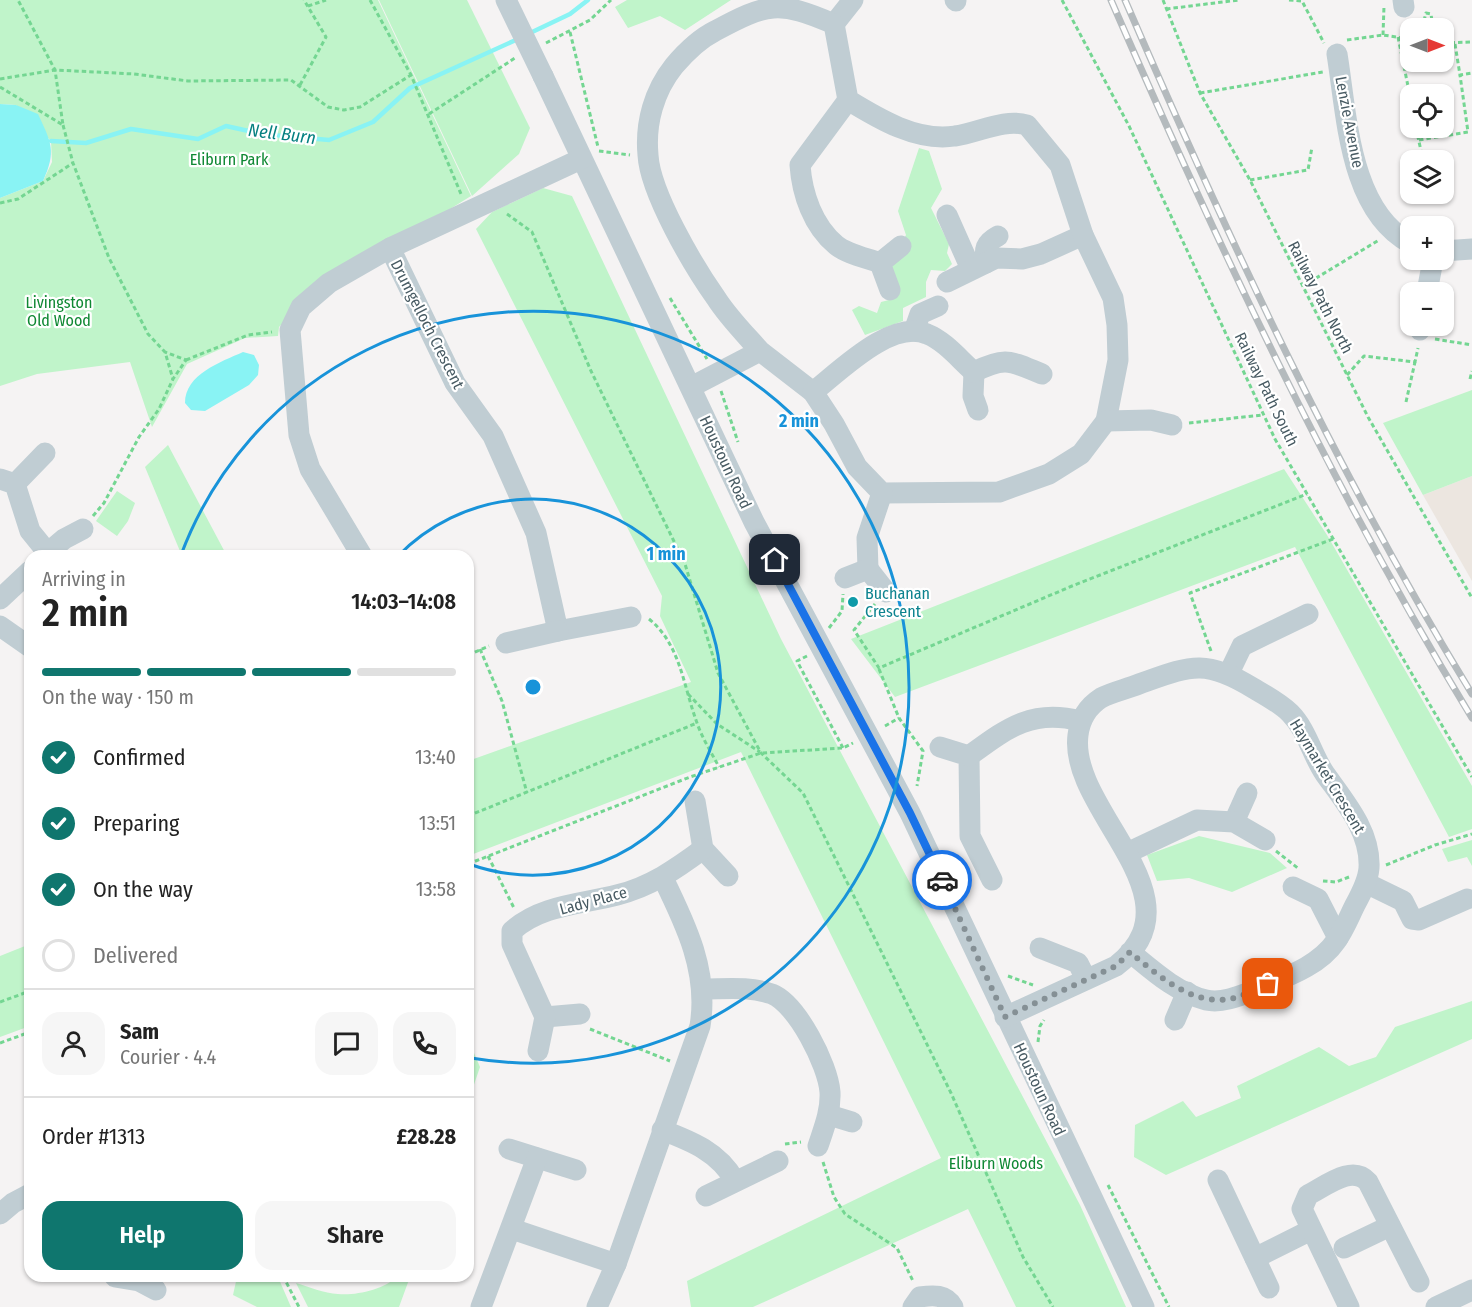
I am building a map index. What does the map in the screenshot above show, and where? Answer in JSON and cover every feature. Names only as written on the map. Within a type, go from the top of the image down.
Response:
[{"type":"street","name":"Houstoun Road","points":[[506,0],[543,76],[589,160],[754,522],[825,639],[910,813],[1144,1307]]},
{"type":"street","points":[[834,24],[854,0]]},
{"type":"street","points":[[834,24],[805,11],[771,3],[707,35],[671,70],[655,98],[649,123],[648,157],[660,196],[678,234],[716,299],[760,351],[813,392],[834,424],[857,467],[882,493],[999,492],[1049,474],[1080,454],[1106,421],[1118,360],[1117,325],[1113,298],[1083,235],[1060,165],[1027,125],[1006,124],[954,137],[931,137],[875,116],[848,100]]},
{"type":"street","points":[[834,24],[848,100],[800,165],[802,187],[820,228],[837,247],[880,263],[890,290]]},
{"type":"street","name":"Lenzie Avenue","points":[[1334,52],[1350,141],[1365,192],[1376,213],[1400,236]]},
{"type":"street","name":"Drumgelloch Crescent","points":[[290,330],[301,307],[329,283],[390,248],[489,200],[589,160]]},
{"type":"street","points":[[947,215],[957,238],[978,266]]},
{"type":"street","points":[[947,282],[996,258],[1022,259],[1041,254],[1083,235]]},
{"type":"street","points":[[978,266],[988,242],[998,236]]},
{"type":"street","points":[[880,263],[901,246]]},
{"type":"street","name":"Drumgelloch Crescent","points":[[390,248],[455,383],[494,436],[536,533],[558,631]]},
{"type":"street","points":[[1454,250],[1472,249]]},
{"type":"street","points":[[914,330],[920,314],[938,306]]},
{"type":"street","points":[[290,330],[299,435],[306,458],[310,469],[358,550]]},
{"type":"street","points":[[813,392],[858,356],[883,341],[907,330],[914,330],[929,335],[974,372],[976,403]]},
{"type":"street","points":[[691,387],[760,351]]},
{"type":"street","points":[[974,372],[997,360],[1016,363],[1042,374]]},
{"type":"street","points":[[1106,421],[1153,410],[1172,425]]},
{"type":"street","points":[[42,550],[30,531],[8,482],[45,453]]},
{"type":"street","points":[[882,493],[867,538],[868,569],[886,592]]},
{"type":"street","points":[[50,550],[83,529]]},
{"type":"street","points":[[844,578],[868,569]]},
{"type":"street","points":[[0,599],[24,577]]},
{"type":"street","points":[[1005,1017],[1116,966],[1130,952],[1141,935],[1146,914],[1144,891],[1127,853],[1082,771],[1077,745],[1080,721],[1089,708],[1102,698],[1166,674],[1194,667],[1220,670],[1242,646],[1308,614]]},
{"type":"street","points":[[506,643],[631,617]]},
{"type":"street","points":[[0,626],[24,643]]},
{"type":"street","name":"Haymarket Crescent","points":[[1130,952],[1161,977],[1187,992],[1207,1000],[1229,999],[1299,971],[1320,957],[1338,938],[1366,883],[1369,869],[1366,839],[1346,804],[1319,765],[1304,733],[1291,714],[1220,670]]},
{"type":"street","points":[[969,756],[1004,730],[1042,716],[1062,716],[1080,721]]},
{"type":"street","points":[[940,747],[969,756]]},
{"type":"street","points":[[969,756],[970,836],[992,880]]},
{"type":"street","points":[[1234,822],[1247,793]]},
{"type":"street","points":[[695,801],[703,849],[728,876]]},
{"type":"street","points":[[1127,853],[1197,820],[1234,822],[1265,840]]},
{"type":"street","name":"Lady Place","points":[[522,922],[574,903],[618,895],[663,878],[703,849]]},
{"type":"street","points":[[597,1307],[616,1264],[700,1026],[702,989],[689,931],[663,878]]},
{"type":"street","points":[[1366,883],[1403,901],[1412,919],[1419,920],[1467,899]]},
{"type":"street","points":[[1293,887],[1318,899],[1338,938]]},
{"type":"street","points":[[522,922],[512,931],[512,944],[545,1017],[538,1051]]},
{"type":"street","points":[[1040,948],[1078,963],[1086,979]]},
{"type":"street","points":[[702,989],[755,989],[774,995],[790,1007],[802,1024],[830,1090],[829,1115],[818,1146]]},
{"type":"street","points":[[1175,1020],[1187,992]]},
{"type":"street","points":[[545,1017],[577,1014]]},
{"type":"street","points":[[829,1115],[852,1122]]},
{"type":"street","points":[[662,1130],[708,1151],[729,1170],[735,1181]]},
{"type":"street","points":[[509,1149],[576,1170]]},
{"type":"street","points":[[481,1307],[537,1158]]},
{"type":"street","points":[[706,1196],[778,1161]]},
{"type":"street","points":[[1349,1307],[1302,1209],[1308,1195],[1352,1173],[1362,1175],[1368,1182],[1419,1282]]},
{"type":"street","points":[[1218,1180],[1269,1288]]},
{"type":"street","points":[[0,1214],[24,1197]]},
{"type":"street","points":[[1344,1248],[1390,1226]]},
{"type":"street","points":[[512,1228],[616,1264]]},
{"type":"street","points":[[1255,1258],[1311,1230]]},
{"type":"street","points":[[1436,1307],[1472,1290]]},
{"type":"street","points":[[917,1302],[938,1295],[950,1302],[953,1307]]},
{"type":"path","points":[[18,0],[55,70],[63,125],[73,163],[110,258],[148,334],[165,352],[186,360]]},
{"type":"path","points":[[300,85],[326,37],[304,0]]},
{"type":"path","points":[[308,6],[326,0]]},
{"type":"path","points":[[370,0],[411,76],[429,114],[452,177],[469,209]]},
{"type":"path","points":[[538,47],[590,20],[611,0]]},
{"type":"path","name":"Railway Path South","points":[[1062,0],[1134,136],[1263,415],[1472,777]]},
{"type":"path","name":"Railway Path North","points":[[1163,0],[1200,93],[1250,180],[1368,417],[1472,598]]},
{"type":"path","points":[[1166,9],[1239,0]]},
{"type":"path","points":[[1289,0],[1301,1],[1334,52]]},
{"type":"path","points":[[1383,35],[1397,2]]},
{"type":"path","points":[[570,32],[589,160],[648,157]]},
{"type":"path","points":[[1200,93],[1383,35],[1398,37],[1408,84]]},
{"type":"path","points":[[1420,150],[1419,140],[1468,132],[1455,44],[1472,42]]},
{"type":"path","points":[[429,114],[517,57]]},
{"type":"path","points":[[0,79],[55,70],[134,74],[188,81],[291,80],[328,106],[344,110],[360,107],[411,76]]},
{"type":"path","points":[[1460,75],[1472,73]]},
{"type":"path","points":[[0,87],[63,125]]},
{"type":"path","points":[[1250,180],[1308,170],[1312,147]]},
{"type":"path","points":[[0,203],[18,199],[73,163]]},
{"type":"path","points":[[489,200],[532,232],[591,371],[685,564],[718,673],[761,753]]},
{"type":"path","points":[[1303,286],[1400,238]]},
{"type":"path","points":[[667,294],[702,353],[718,373],[721,394],[738,443]]},
{"type":"path","points":[[83,529],[106,505],[139,437],[159,409],[173,379],[186,360],[248,335],[290,330]]},
{"type":"path","points":[[1406,402],[1422,336]]},
{"type":"path","points":[[1427,336],[1472,345]]},
{"type":"path","points":[[165,352],[173,379]]},
{"type":"path","points":[[1347,375],[1364,356],[1415,362]]},
{"type":"path","points":[[1470,379],[1472,370]]},
{"type":"path","points":[[1172,425],[1263,415]]},
{"type":"path","points":[[879,668],[1072,586],[1307,494]]},
{"type":"path","points":[[1220,670],[1190,593],[1334,539]]},
{"type":"path","points":[[843,748],[797,661],[825,639],[842,611],[844,578]]},
{"type":"path","points":[[886,592],[855,630],[879,668],[899,718],[922,751],[910,813]]},
{"type":"path","points":[[631,617],[643,614],[659,627],[677,653],[697,723],[719,767]]},
{"type":"path","points":[[823,618],[825,639]]},
{"type":"path","points":[[474,652],[506,643]]},
{"type":"path","points":[[480,649],[502,701],[527,793]]},
{"type":"path","points":[[687,693],[717,724],[761,753],[804,793],[951,1093],[1023,1257],[1053,1307]]},
{"type":"path","points":[[885,726],[899,718]]},
{"type":"path","points":[[474,814],[697,723]]},
{"type":"path","points":[[474,862],[761,753],[843,748],[856,742]]},
{"type":"path","points":[[488,856],[522,922]]},
{"type":"path","points":[[0,1002],[24,993]]},
{"type":"path","points":[[577,1014],[578,1024],[686,1067]]},
{"type":"path","points":[[0,1043],[24,1034]]},
{"type":"path","points":[[778,1161],[778,1151],[785,1144],[797,1141],[818,1146],[834,1197],[845,1214],[897,1248],[917,1302]]},
{"type":"path","points":[[286,1282],[299,1307]]},
{"type":"shaded area","points":[[1472,476],[1472,581],[1423,495]]},
{"type":"green space","name":"Eliburn Park","points":[[0,0],[378,0],[471,196],[308,297],[279,327],[278,336],[245,338],[187,364],[152,427],[130,362],[37,374],[0,386],[0,198],[43,181],[52,162],[51,141],[16,105],[0,104]]},
{"type":"green space","points":[[379,0],[467,0],[530,128],[519,154],[472,196]]},
{"type":"green space","points":[[627,0],[731,0],[685,30],[660,16],[628,28],[615,7]]},
{"type":"green space","points":[[919,148],[929,151],[942,189],[931,208],[949,244],[947,253],[952,264],[945,271],[931,270],[926,282],[926,297],[903,308],[903,321],[865,335],[852,310],[859,306],[877,313],[881,302],[893,299],[887,271],[906,235],[898,211]]},
{"type":"green space","name":"Eliburn Woods","points":[[543,188],[572,196],[781,639],[1080,1205],[1126,1307],[1016,1307],[968,1209],[753,1307],[691,1307],[687,1281],[941,1158],[741,752],[474,854],[474,759],[691,682],[660,616],[662,596],[476,229],[492,212]]},
{"type":"green space","points":[[1472,390],[1472,476],[1423,495],[1383,423]]},
{"type":"green space","points":[[168,445],[224,550],[180,550],[145,467]]},
{"type":"green space","points":[[1284,469],[1327,535],[1472,786],[1472,829],[1449,837],[1295,547],[895,697],[851,639]]},
{"type":"green space","points":[[117,491],[135,503],[128,521],[117,536],[96,521]]},
{"type":"green space","points":[[1199,836],[1270,853],[1287,868],[1232,892],[1189,878],[1157,881],[1147,855]]},
{"type":"green space","points":[[1472,840],[1472,866],[1467,857],[1448,862],[1442,849]]},
{"type":"green space","points":[[24,946],[24,1028],[0,1037],[0,956]]},
{"type":"green space","points":[[1472,1001],[1472,1039],[1166,1175],[1134,1157],[1135,1125],[1183,1101],[1196,1117],[1241,1098],[1237,1086],[1319,1047],[1349,1066],[1376,1057],[1395,1027]]},
{"type":"green space","points":[[474,1053],[480,1067],[474,1084]]},
{"type":"green space","points":[[236,1282],[280,1282],[291,1307],[257,1307],[233,1295]]},
{"type":"green space","points":[[389,1282],[408,1282],[399,1307],[308,1307],[296,1283],[338,1294],[353,1294],[377,1288]]},
{"type":"water","points":[[0,104],[16,105],[38,114],[49,140],[51,154],[43,181],[0,198]]},
{"type":"water","points":[[243,352],[254,355],[259,365],[258,375],[249,385],[205,411],[191,410],[185,403],[191,384],[206,370]]},
{"type":"waterway","name":"Nell Burn","points":[[528,34],[570,14],[588,0]]},
{"type":"waterway","name":"Nell Burn","points":[[51,141],[86,143],[131,129],[198,139],[226,126],[262,134],[329,140],[373,122],[410,88],[518,39]]},
{"type":"railway","points":[[1111,0],[1235,275],[1324,455],[1472,718]]},
{"type":"railway","points":[[1125,0],[1244,266],[1286,353],[1375,526],[1472,694]]},
{"type":"way so far","points":[[942,880],[1005,1017],[1116,966],[1130,952],[1161,977],[1207,1000],[1229,999],[1268,984]]},
{"type":"place","name":"Buchanan Crescent","points":[[853,602]]},
{"type":"route","points":[[775,560],[910,813],[942,880]]},
{"type":"park label","name":"Livingston Old Wood","points":[[59,311]]}]
